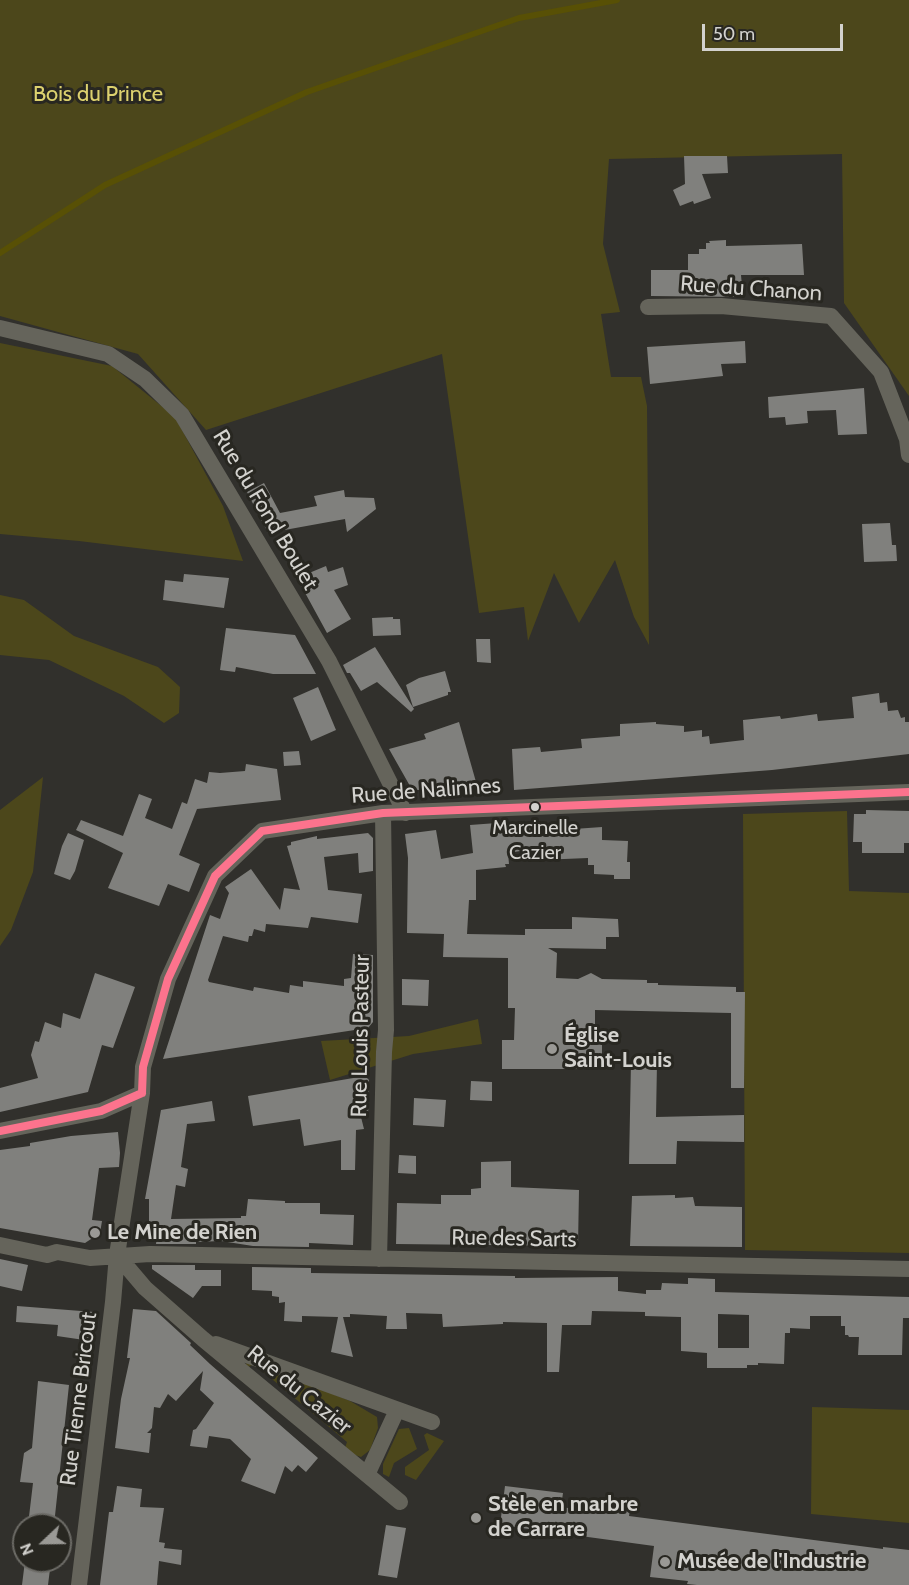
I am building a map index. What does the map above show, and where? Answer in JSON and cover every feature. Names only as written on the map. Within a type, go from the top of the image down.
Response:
[{"type":"street","name":"Rue du Chanon","points":[[648,307],[721,306],[831,316],[881,372],[907,439],[909,456]]},
{"type":"street","name":"Rue du Fond Boulet","points":[[0,328],[108,354],[145,379],[182,415],[329,661],[405,813]]},
{"type":"street","name":"Rue de Nalinnes","points":[[117,1255],[142,1093],[143,1067],[168,979],[215,876],[262,831],[383,813],[909,792]]},
{"type":"street","name":"Rue Louis Pasteur","points":[[379,1259],[386,1030],[383,813]]},
{"type":"street","points":[[0,1131],[101,1111],[142,1093]]},
{"type":"street","points":[[0,1245],[47,1255],[57,1252],[90,1258],[117,1255]]},
{"type":"street","name":"Rue des Sarts","points":[[117,1255],[909,1269]]},
{"type":"street","name":"Rue du Cazier","points":[[117,1255],[145,1288],[202,1339],[400,1502]]},
{"type":"street","name":"Rue Tienne Bricout","points":[[79,1585],[117,1255]]},
{"type":"street","name":"Rue du Cazier","points":[[202,1339],[432,1422]]},
{"type":"street","name":"Rue du Cazier","points":[[367,1475],[397,1410]]},
{"type":"green space","name":"Bois du Prince","points":[[0,0],[909,0],[909,396],[844,303],[842,154],[609,159],[603,244],[620,312],[601,314],[611,377],[641,377],[647,406],[649,645],[634,617],[615,560],[579,623],[554,573],[528,641],[524,607],[479,613],[442,354],[206,430],[138,354],[0,316]]},
{"type":"green space","points":[[0,343],[112,366],[175,417],[223,506],[243,561],[0,534]]},
{"type":"green space","points":[[0,595],[24,600],[74,636],[158,667],[180,687],[179,713],[164,723],[124,696],[49,660],[0,655]]},
{"type":"green space","points":[[43,777],[33,872],[11,930],[0,946],[0,810]]},
{"type":"green space","points":[[847,811],[849,891],[909,893],[909,1253],[745,1250],[743,814]]},
{"type":"green space","points":[[478,1019],[482,1044],[413,1054],[330,1080],[321,1041],[409,1036]]},
{"type":"green space","points":[[247,1359],[350,1401],[377,1417],[378,1428],[370,1450],[361,1457],[349,1453],[345,1448],[347,1442],[254,1364],[248,1367]]},
{"type":"green space","points":[[812,1407],[909,1410],[909,1523],[811,1514]]},
{"type":"green space","points":[[409,1428],[417,1449],[394,1463],[389,1477],[383,1474],[383,1464],[399,1429]]},
{"type":"green space","points":[[427,1433],[444,1441],[416,1480],[405,1475],[405,1467],[429,1450],[424,1435]]},
{"type":"building","points":[[684,156],[727,156],[728,173],[702,174],[711,198],[680,206],[673,190],[685,184]]},
{"type":"building","points":[[726,240],[726,246],[802,244],[804,275],[741,275],[743,297],[651,296],[651,270],[688,270],[688,254],[699,254],[699,249],[706,249],[706,243],[710,243],[709,241]]},
{"type":"building","points":[[745,341],[746,363],[721,364],[723,376],[650,384],[647,347]]},
{"type":"building","points":[[864,388],[867,434],[838,435],[836,410],[807,411],[808,423],[786,425],[785,417],[769,418],[768,397]]},
{"type":"building","points":[[264,483],[280,513],[317,506],[314,496],[344,490],[345,497],[374,498],[376,509],[347,532],[345,519],[268,533],[247,492]]},
{"type":"building","points":[[890,523],[892,545],[896,545],[897,561],[864,562],[862,524]]},
{"type":"building","points":[[326,566],[328,572],[343,567],[348,585],[334,590],[351,619],[327,633],[297,578]]},
{"type":"building","points":[[184,574],[229,578],[224,608],[163,600],[165,580],[183,582]]},
{"type":"building","points":[[393,617],[393,619],[400,619],[401,635],[373,636],[372,618]]},
{"type":"building","points":[[226,628],[295,635],[316,674],[273,674],[236,667],[235,672],[220,670]]},
{"type":"building","points":[[476,639],[490,639],[491,663],[477,662]]},
{"type":"building","points":[[375,647],[414,709],[411,712],[377,682],[361,691],[350,673],[347,673],[343,665]]},
{"type":"building","points":[[445,671],[451,692],[413,707],[406,685],[419,678]]},
{"type":"building","points":[[318,687],[336,730],[311,741],[293,698]]},
{"type":"building","points":[[879,693],[880,703],[887,702],[888,711],[898,710],[901,718],[905,717],[905,722],[909,722],[909,754],[772,770],[514,790],[512,749],[540,747],[541,752],[582,748],[581,739],[620,736],[620,724],[656,722],[656,724],[684,726],[684,732],[702,730],[702,737],[709,736],[710,744],[744,740],[743,720],[780,716],[781,719],[817,714],[818,721],[854,718],[852,697]]},
{"type":"building","points":[[459,722],[478,789],[415,790],[410,786],[389,749],[426,739],[424,734]]},
{"type":"building","points":[[299,751],[301,765],[284,766],[283,752]]},
{"type":"building","points":[[246,764],[277,769],[281,800],[197,809],[179,855],[200,864],[189,892],[168,884],[159,906],[108,888],[123,853],[76,830],[81,820],[123,836],[139,794],[152,799],[145,818],[172,829],[182,802],[187,804],[195,779],[207,783],[209,772],[245,771]]},
{"type":"building","points":[[866,810],[909,811],[909,843],[904,843],[904,853],[862,853],[862,842],[853,842],[854,814],[866,814]]},
{"type":"building","points":[[497,823],[498,830],[546,827],[546,831],[602,827],[602,840],[628,841],[627,862],[630,862],[630,879],[614,879],[614,875],[594,874],[594,865],[588,865],[588,858],[540,860],[539,848],[508,853],[509,864],[505,864],[506,867],[476,870],[476,900],[469,900],[467,934],[525,935],[525,929],[572,929],[572,917],[618,919],[619,937],[606,937],[606,949],[548,948],[557,953],[556,978],[578,979],[591,973],[602,979],[647,980],[647,983],[658,983],[658,985],[736,987],[736,992],[745,992],[744,1088],[731,1088],[731,1013],[595,1010],[595,1038],[602,1044],[602,1054],[595,1060],[595,1069],[502,1069],[502,1040],[514,1040],[515,1008],[508,1008],[508,958],[443,957],[444,934],[407,933],[408,858],[405,834],[436,830],[441,859],[473,853],[470,825]]},
{"type":"building","points":[[68,833],[84,840],[70,880],[54,874]]},
{"type":"building","points":[[368,833],[373,838],[373,871],[359,873],[358,853],[324,857],[328,890],[362,894],[358,923],[311,917],[308,928],[266,924],[265,932],[254,929],[248,942],[223,936],[208,980],[253,991],[254,987],[289,993],[290,985],[303,987],[303,981],[344,986],[344,979],[351,978],[353,954],[373,955],[373,1022],[368,1028],[163,1059],[210,915],[220,919],[229,893],[225,887],[251,869],[280,910],[284,888],[300,890],[287,846],[291,845],[291,842],[317,836],[317,839]]},
{"type":"building","points":[[95,973],[135,987],[113,1048],[102,1045],[88,1092],[0,1112],[0,1088],[38,1078],[31,1055],[35,1041],[39,1042],[45,1022],[61,1028],[63,1013],[80,1019]]},
{"type":"building","points":[[402,979],[429,980],[428,1006],[402,1005]]},
{"type":"building","points":[[631,1062],[657,1063],[656,1117],[744,1115],[744,1142],[677,1141],[676,1164],[629,1164]]},
{"type":"building","points":[[365,1076],[369,1080],[368,1116],[361,1117],[364,1129],[356,1130],[355,1170],[341,1170],[341,1140],[304,1146],[300,1119],[253,1126],[248,1096]]},
{"type":"building","points":[[471,1081],[492,1082],[492,1101],[470,1100]]},
{"type":"building","points":[[414,1098],[446,1100],[444,1127],[413,1125]]},
{"type":"building","points":[[212,1101],[215,1121],[187,1124],[181,1167],[188,1169],[185,1187],[176,1185],[171,1219],[241,1218],[241,1216],[246,1216],[248,1199],[285,1201],[285,1203],[320,1203],[320,1214],[354,1215],[353,1245],[309,1243],[309,1247],[253,1246],[221,1241],[196,1242],[196,1244],[156,1244],[157,1236],[149,1236],[149,1199],[145,1199],[161,1110]]},
{"type":"building","points":[[118,1132],[119,1167],[99,1168],[92,1220],[102,1221],[100,1233],[85,1243],[0,1228],[0,1150],[30,1146],[30,1143],[71,1136]]},
{"type":"building","points":[[399,1155],[416,1156],[416,1174],[398,1173]]},
{"type":"building","points":[[511,1161],[511,1187],[579,1190],[578,1246],[396,1244],[397,1203],[441,1204],[441,1195],[471,1195],[471,1189],[481,1188],[481,1162]]},
{"type":"building","points":[[675,1195],[675,1198],[693,1197],[695,1206],[742,1207],[742,1247],[630,1246],[632,1196]]},
{"type":"building","points":[[0,1259],[28,1265],[22,1291],[0,1286]]},
{"type":"building","points":[[152,1265],[195,1265],[195,1270],[221,1270],[221,1286],[202,1286],[193,1298],[152,1269]]},
{"type":"building","points":[[252,1267],[311,1268],[311,1273],[515,1276],[515,1278],[618,1277],[618,1291],[646,1294],[646,1290],[661,1290],[662,1283],[688,1284],[688,1278],[715,1279],[715,1292],[909,1297],[909,1318],[903,1318],[902,1355],[858,1355],[859,1337],[845,1335],[845,1326],[841,1326],[841,1316],[810,1316],[810,1329],[790,1328],[790,1333],[785,1333],[784,1364],[758,1363],[758,1365],[747,1365],[747,1368],[707,1368],[707,1353],[681,1351],[681,1317],[645,1316],[645,1312],[592,1311],[591,1325],[562,1325],[559,1372],[547,1372],[547,1323],[503,1322],[503,1324],[443,1327],[442,1314],[406,1313],[407,1329],[386,1329],[387,1316],[350,1314],[350,1317],[343,1317],[353,1357],[331,1352],[338,1317],[302,1316],[302,1322],[284,1321],[285,1302],[279,1303],[279,1297],[272,1296],[272,1291],[252,1290]],"holes":[[[718,1314],[749,1315],[749,1348],[718,1348]]]},
{"type":"building","points":[[17,1306],[94,1312],[91,1341],[57,1336],[58,1325],[16,1322]]},
{"type":"building","points":[[133,1309],[156,1311],[210,1364],[318,1458],[306,1472],[298,1465],[292,1472],[285,1466],[275,1494],[241,1481],[251,1459],[230,1439],[209,1436],[207,1448],[190,1446],[193,1430],[214,1403],[200,1390],[203,1371],[176,1401],[168,1394],[160,1408],[154,1407],[152,1428],[147,1433],[151,1433],[149,1453],[115,1448],[121,1399],[130,1358],[127,1358]]},
{"type":"building","points":[[38,1381],[69,1385],[55,1513],[29,1513],[33,1483],[20,1482],[24,1453],[32,1448]]},
{"type":"building","points":[[117,1486],[142,1489],[140,1507],[164,1508],[159,1542],[165,1543],[164,1548],[182,1550],[181,1565],[159,1561],[157,1585],[100,1585],[109,1512],[113,1512]]},
{"type":"building","points":[[505,1486],[563,1493],[561,1507],[590,1511],[591,1504],[630,1509],[629,1516],[883,1549],[883,1547],[909,1550],[909,1585],[697,1585],[687,1584],[688,1581],[650,1577],[654,1546],[500,1525]]},
{"type":"building","points":[[386,1525],[406,1528],[397,1578],[378,1575]]},
{"type":"building","points":[[24,1573],[50,1573],[48,1585],[22,1585]]},
{"type":"waterway","points":[[0,253],[105,185],[307,92],[519,18],[617,0]]},
{"type":"transit line","points":[[142,1093],[143,1067],[168,979],[215,876],[262,831],[383,813],[909,792]]},
{"type":"transit line","points":[[0,1131],[101,1111],[142,1093]]},
{"type":"place","name":"Marcinelle Cazier","points":[[535,807]]},
{"type":"place","name":"Église Saint-Louis","points":[[552,1049]]},
{"type":"place","name":"Le Mine de Rien","points":[[95,1233]]},
{"type":"place","name":"Stèle en marbre de Carrare","points":[[476,1518]]},
{"type":"place","name":"Musée de l'Industrie","points":[[665,1562]]}]
